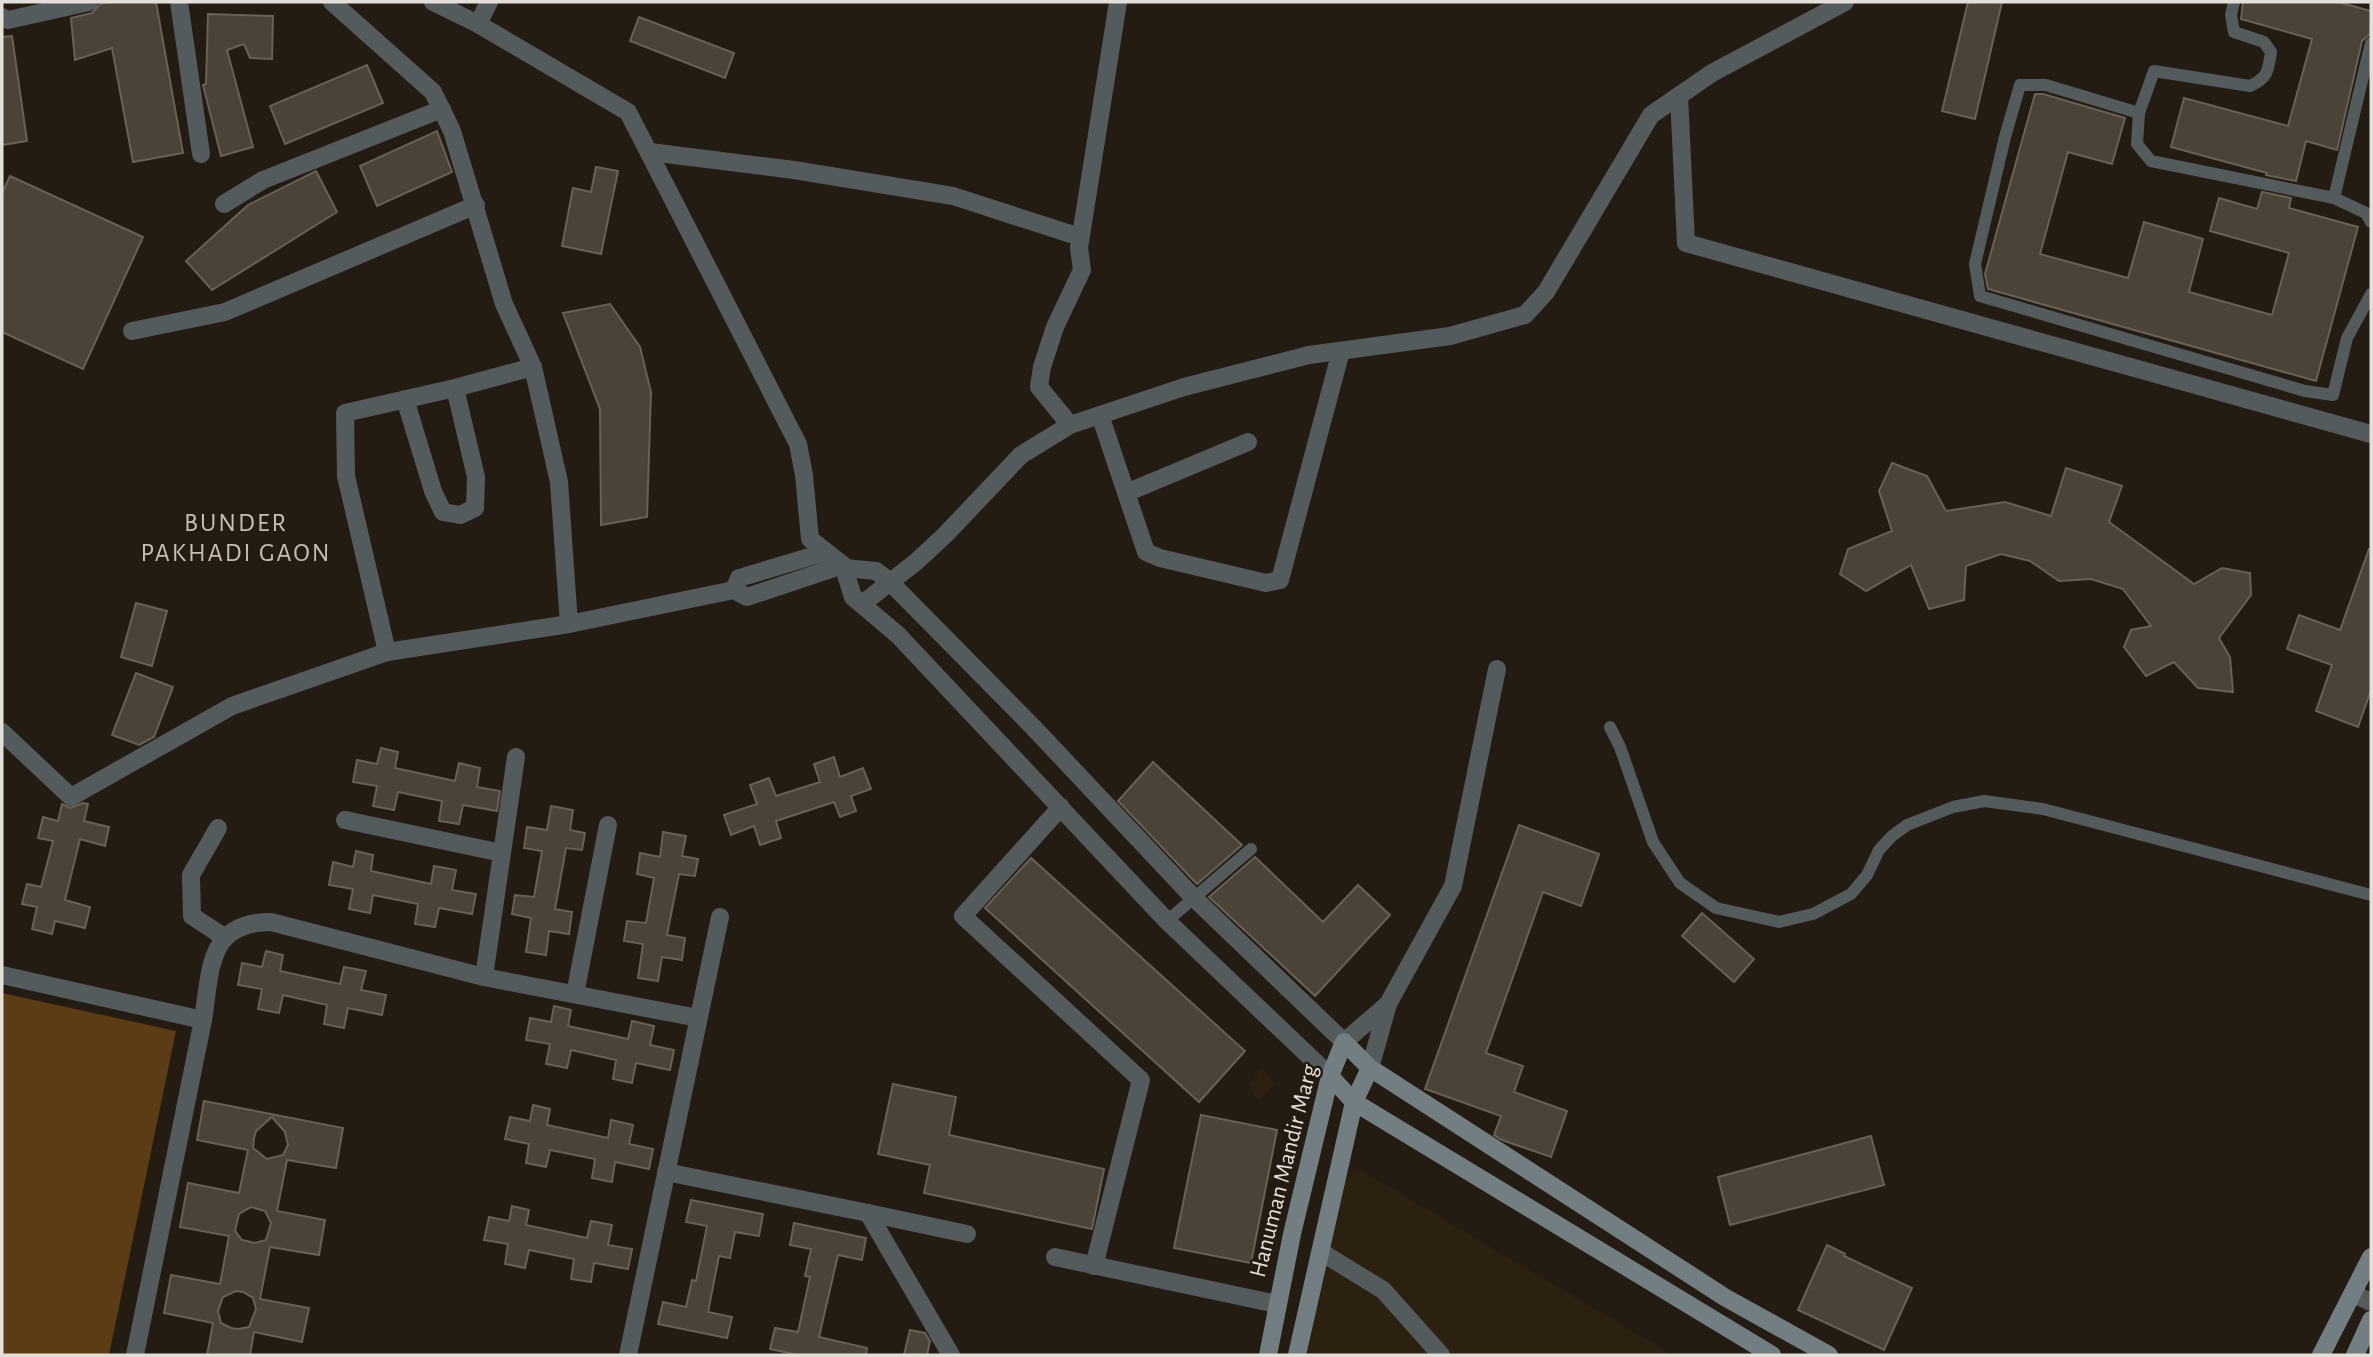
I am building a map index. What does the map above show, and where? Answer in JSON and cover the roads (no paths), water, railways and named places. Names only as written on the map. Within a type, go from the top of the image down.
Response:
[{"type":"main road","points":[[1344,1042],[1370,1068],[1726,1298],[1829,1355]]},
{"type":"main road","name":"Hanuman Mandir Marg","points":[[1268,1355],[1277,1304],[1330,1076],[1344,1042]]},
{"type":"main road","points":[[1297,1355],[1354,1102],[1370,1068]]},
{"type":"main road","points":[[1330,1076],[1354,1102],[1772,1355]]},
{"type":"main road","points":[[1306,1176],[1336,1186]]},
{"type":"main road","points":[[2321,1355],[2371,1257]]},
{"type":"main road","points":[[2355,1355],[2371,1320]]},
{"type":"street","points":[[2,17],[8,20],[89,2]]},
{"type":"street","points":[[179,2],[201,154]]},
{"type":"street","points":[[332,2],[433,92],[452,131],[504,304],[533,367],[559,482],[569,624]]},
{"type":"street","points":[[433,2],[478,24],[628,112],[798,444],[810,539],[844,566],[853,597],[898,635],[1167,921],[1330,1076]]},
{"type":"street","points":[[478,24],[489,2]]},
{"type":"street","points":[[1070,425],[1039,387],[1042,367],[1055,327],[1082,270],[1080,237],[1118,2]]},
{"type":"street","points":[[862,604],[916,562],[945,535],[1021,454],[1070,425],[1184,387],[1309,355],[1450,336],[1525,315],[1546,292],[1651,115],[1712,73],[1845,2]]},
{"type":"street","points":[[1679,96],[1686,243],[2371,434]]},
{"type":"street","points":[[224,204],[263,180],[442,109]]},
{"type":"street","points":[[650,152],[794,170],[953,196],[1080,237]]},
{"type":"street","points":[[132,331],[225,312],[476,205]]},
{"type":"street","points":[[1100,415],[1146,552],[1160,558],[1266,583],[1280,580],[1340,351]]},
{"type":"street","points":[[387,652],[346,476],[345,413],[533,367]]},
{"type":"street","points":[[405,399],[438,502],[443,512],[460,515],[475,508],[476,477],[455,388]]},
{"type":"street","points":[[1126,493],[1248,442]]},
{"type":"street","points":[[734,590],[739,579],[826,552]]},
{"type":"street","points":[[2,732],[71,797],[232,706],[387,652],[569,624],[734,590],[747,597],[844,566],[876,571],[1033,727],[1194,898],[1344,1042]]},
{"type":"street","points":[[1370,1068],[1388,1004],[1453,886],[1497,669]]},
{"type":"street","points":[[484,977],[516,757]]},
{"type":"street","points":[[1062,807],[963,916],[1141,1080],[1094,1265]]},
{"type":"street","points":[[345,820],[502,853]]},
{"type":"street","points":[[575,994],[608,825]]},
{"type":"street","points":[[218,828],[191,876],[192,916],[224,937]]},
{"type":"street","points":[[628,1355],[720,917]]},
{"type":"street","points":[[135,1355],[203,1020],[210,971],[224,937],[235,928],[257,922],[271,922],[484,977],[698,1018]]},
{"type":"street","points":[[2,975],[203,1020]]},
{"type":"street","name":"Hanuman Mandir Marg","points":[[1344,1042],[1388,1004]]},
{"type":"street","points":[[666,1171],[967,1234]]},
{"type":"street","points":[[868,1213],[951,1355]]},
{"type":"street","points":[[1321,1252],[1383,1290],[1441,1355]]},
{"type":"street","points":[[1055,1257],[1277,1304]]},
{"type":"street","points":[[2353,1294],[2371,1302]]},
{"type":"lane","points":[[2234,2],[2231,15],[2234,32],[2264,42],[2271,52],[2268,71],[2262,81],[2249,86],[2154,71],[2139,113],[2137,144],[2151,161],[2334,198],[2366,213],[2371,222]]},
{"type":"lane","points":[[2334,198],[2371,43]]},
{"type":"lane","points":[[2139,113],[2046,85],[2020,85],[1975,264],[1980,296],[2305,391],[2333,395],[2347,338],[2371,294]]},
{"type":"lane","points":[[1610,727],[1620,747],[1653,842],[1680,883],[1716,908],[1741,914],[1779,922],[1813,914],[1851,894],[1867,876],[1879,850],[1907,825],[1953,807],[1984,801],[2043,809],[2371,895]]},
{"type":"lane","points":[[1167,921],[1251,849]]},
{"type":"district","name":"BUNDER PAKHADI GAON","points":[[236,538]]}]
